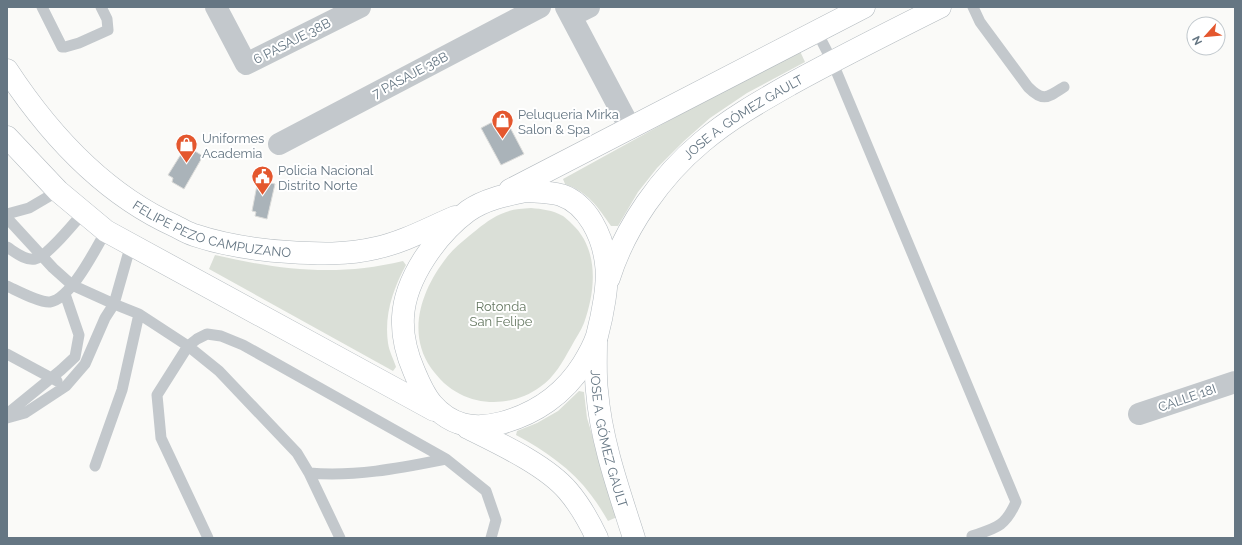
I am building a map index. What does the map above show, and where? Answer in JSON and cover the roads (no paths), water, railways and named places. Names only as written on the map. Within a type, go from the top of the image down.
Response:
[{"type":"main road","points":[[493,198],[526,191],[561,195],[576,203],[587,214],[603,247],[607,265],[606,289],[596,338],[583,364],[568,384],[541,406],[525,415],[490,426],[475,426],[449,418],[429,400],[410,361],[405,342],[403,318],[407,293],[416,272],[432,248],[447,230],[469,211],[493,198],[864,7]]},
{"type":"main road","name":"JOSE A. GÓMEZ GAULT","points":[[606,289],[614,260],[626,234],[660,185],[702,142],[755,104],[832,61],[940,7]]},
{"type":"main road","name":"FELIPE PEZO CAMPUZANO","points":[[7,70],[48,125],[88,168],[120,195],[160,219],[194,235],[268,251],[342,254],[376,248],[408,238],[469,211]]},
{"type":"main road","points":[[7,137],[58,191],[106,230],[449,418],[524,457],[550,475],[568,490],[583,512],[597,538]]},
{"type":"main road","name":"JOSE A. GÓMEZ GAULT","points":[[596,338],[597,391],[600,414],[605,439],[634,538]]},
{"type":"street","name":"6 PASAJE 38B","points":[[216,7],[246,64],[360,7]]},
{"type":"street","name":"7 PASAJE 38B","points":[[279,144],[540,7]]},
{"type":"street","points":[[576,10],[630,128]]},
{"type":"street","name":"CALLE 18I","points":[[1138,414],[1235,382]]},
{"type":"lane","points":[[42,7],[62,46],[65,47],[79,43],[108,30],[107,19],[101,7]]},
{"type":"lane","points":[[973,7],[980,22],[1034,94],[1046,98],[1064,88]]},
{"type":"lane","points":[[817,32],[832,61],[1016,502],[1010,515],[998,527],[972,536]]},
{"type":"lane","points":[[7,214],[29,208],[58,191]]},
{"type":"lane","points":[[7,247],[25,258],[34,260],[41,256],[64,235],[84,213]]},
{"type":"lane","points":[[7,218],[69,289],[79,335],[75,357],[7,414]]},
{"type":"lane","points":[[7,286],[22,294],[49,302],[69,289],[90,258],[106,230]]},
{"type":"lane","points":[[7,418],[25,413],[66,386],[85,364],[105,318],[114,304],[131,244]]},
{"type":"lane","points":[[69,289],[140,314],[188,346],[219,371],[297,453],[309,473],[340,538]]},
{"type":"lane","points":[[95,466],[122,390],[140,314]]},
{"type":"lane","points":[[208,538],[161,438],[157,395],[188,346],[197,338],[207,334],[220,336],[243,345],[446,459],[486,492],[496,520],[491,538]]},
{"type":"lane","points":[[7,354],[66,386]]},
{"type":"lane","points":[[309,473],[330,475],[357,474],[446,459]]},
{"type":"place","name":"Peluqueria Mirka Salon & Spa","points":[[503,140]]},
{"type":"place","name":"Uniformes Academia","points":[[186,164]]},
{"type":"place","name":"Policia Nacional Distrito Norte","points":[[263,196]]},
{"type":"park label","name":"Rotonda San Felipe","points":[[501,314]]}]
